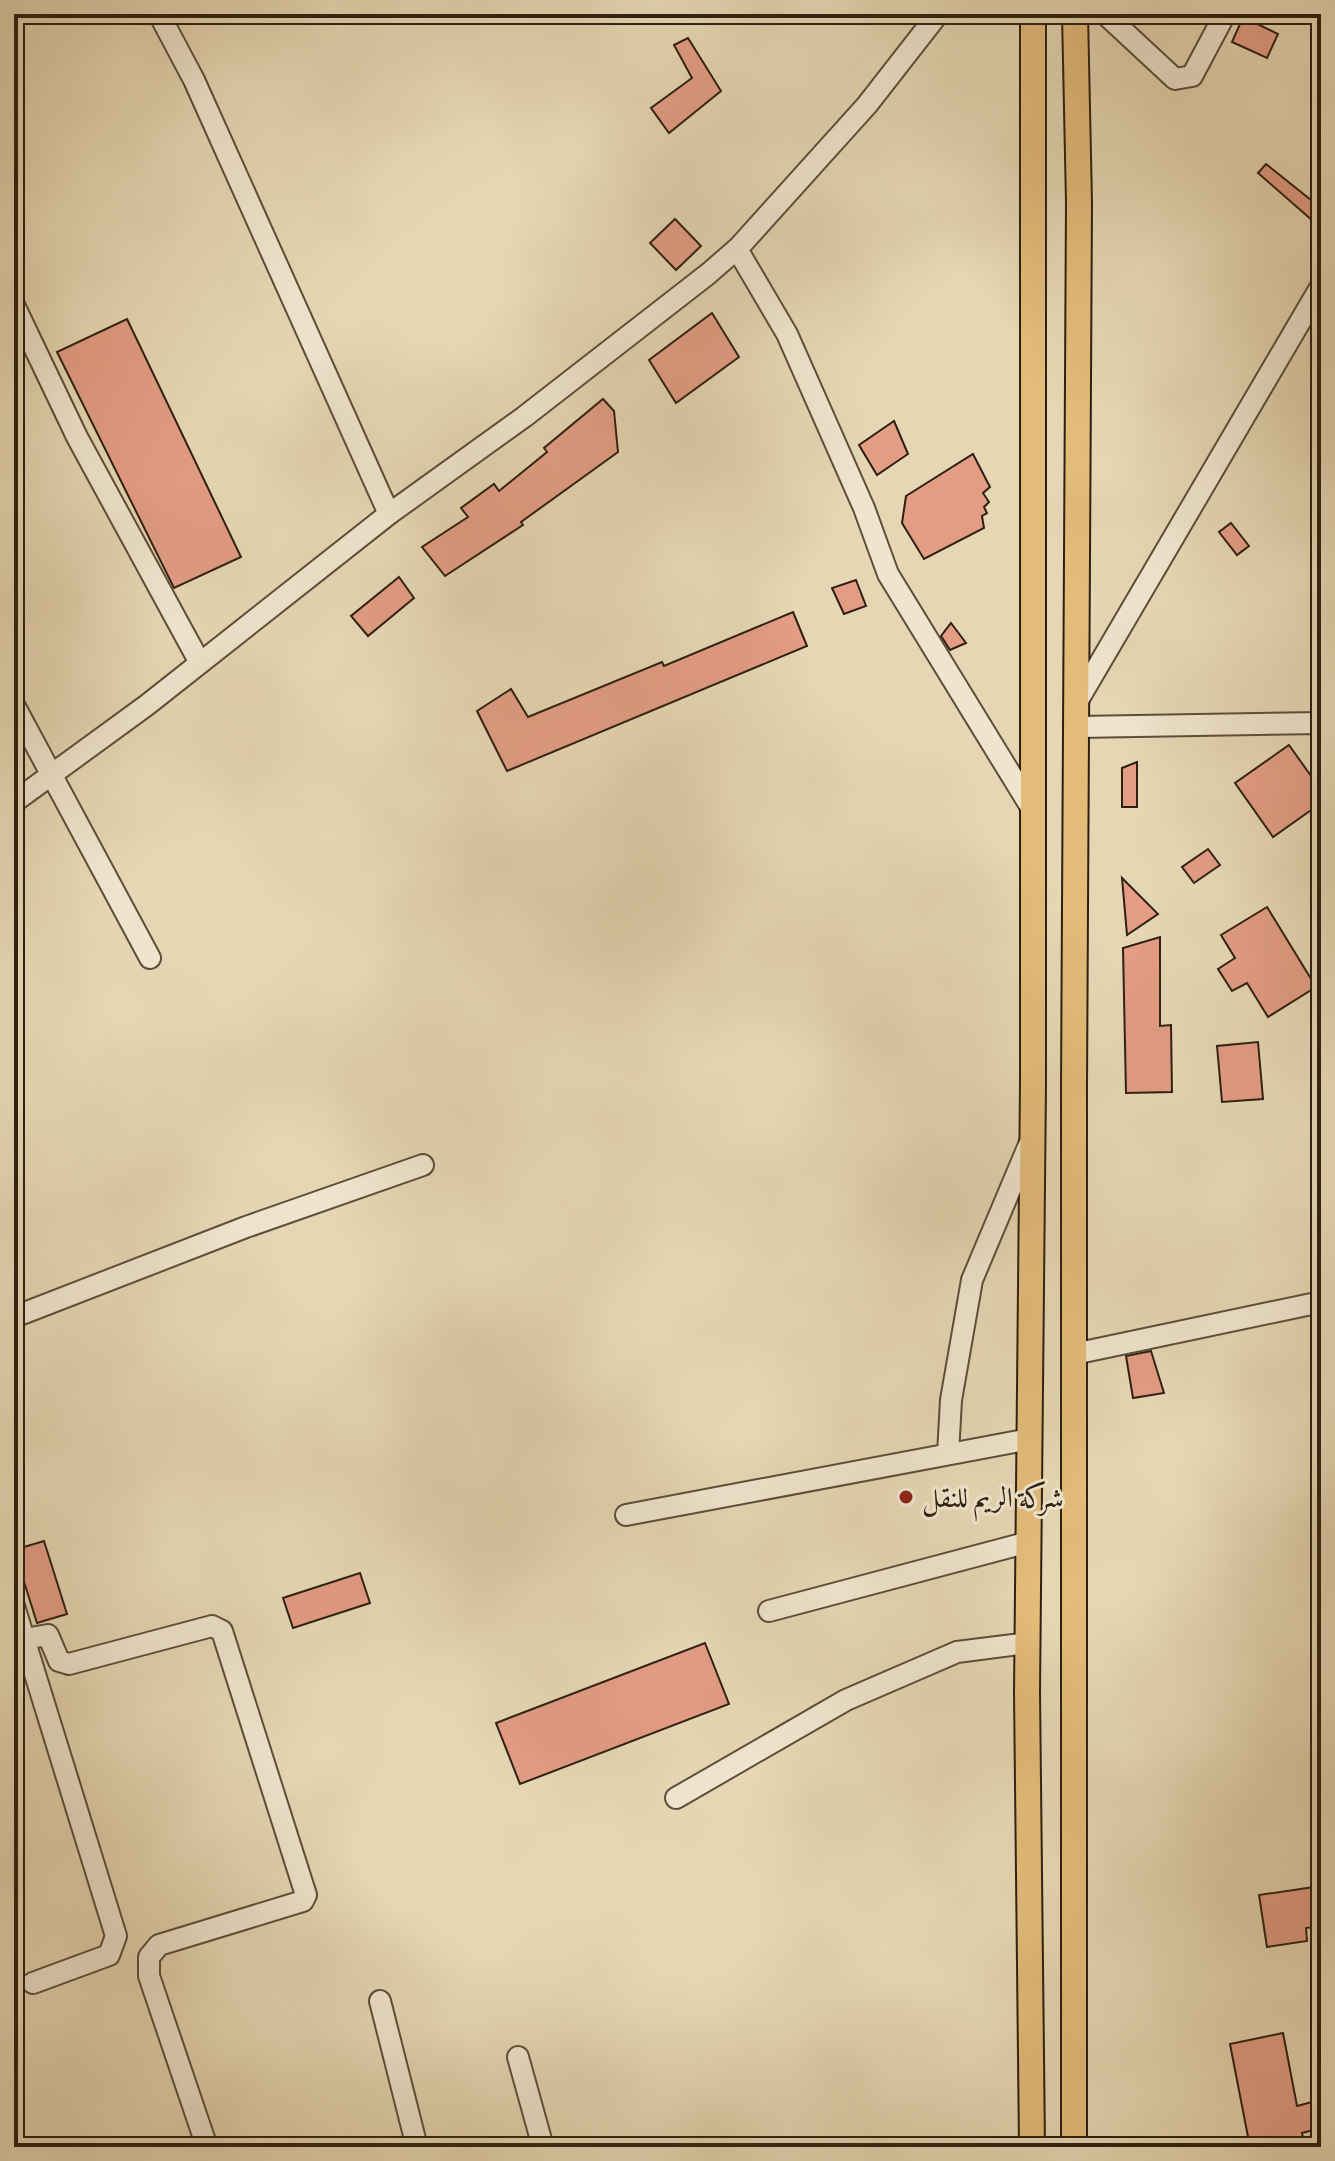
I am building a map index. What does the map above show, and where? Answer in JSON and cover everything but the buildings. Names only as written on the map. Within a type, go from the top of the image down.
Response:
[{"type":"main road","points":[[1032,2147],[1028,1643],[1033,1136],[1033,14]]},
{"type":"main road","points":[[1074,2147],[1074,1085],[1079,203],[1075,14]]},
{"type":"main road","points":[[1033,1084],[1074,1085]]},
{"type":"street","points":[[159,14],[200,94],[389,514]]},
{"type":"street","points":[[14,802],[200,663],[389,514],[653,319],[737,249],[867,105],[938,14]]},
{"type":"street","points":[[1105,14],[1167,74],[1183,79],[1197,68],[1225,14]]},
{"type":"street","points":[[737,249],[787,334],[864,508],[888,574],[1032,809]]},
{"type":"street","points":[[1077,702],[1321,286]]},
{"type":"street","points":[[14,305],[77,437],[200,663]]},
{"type":"street","points":[[14,705],[150,958]]},
{"type":"street","points":[[1077,727],[1321,723]]},
{"type":"street","points":[[948,1454],[951,1400],[972,1280],[1033,1136]]},
{"type":"street","points":[[14,1317],[246,1227],[423,1165]]},
{"type":"street","points":[[1074,1354],[1321,1302]]},
{"type":"street","points":[[626,1515],[1030,1439]]},
{"type":"street","points":[[769,1611],[1029,1542]]},
{"type":"street","points":[[14,1606],[116,1936],[109,1955],[33,1983]]},
{"type":"street","points":[[24,1639],[48,1635],[59,1661],[69,1664],[212,1626],[222,1631],[306,1895],[303,1901],[159,1945],[149,1957],[149,1976],[207,2147]]},
{"type":"street","points":[[676,1798],[846,1700],[957,1652],[1028,1643]]},
{"type":"street","points":[[380,2001],[417,2147]]},
{"type":"street","points":[[518,2057],[543,2147]]},
{"type":"place","name":"شركة الريم للنقل","points":[[906,1497]]}]
